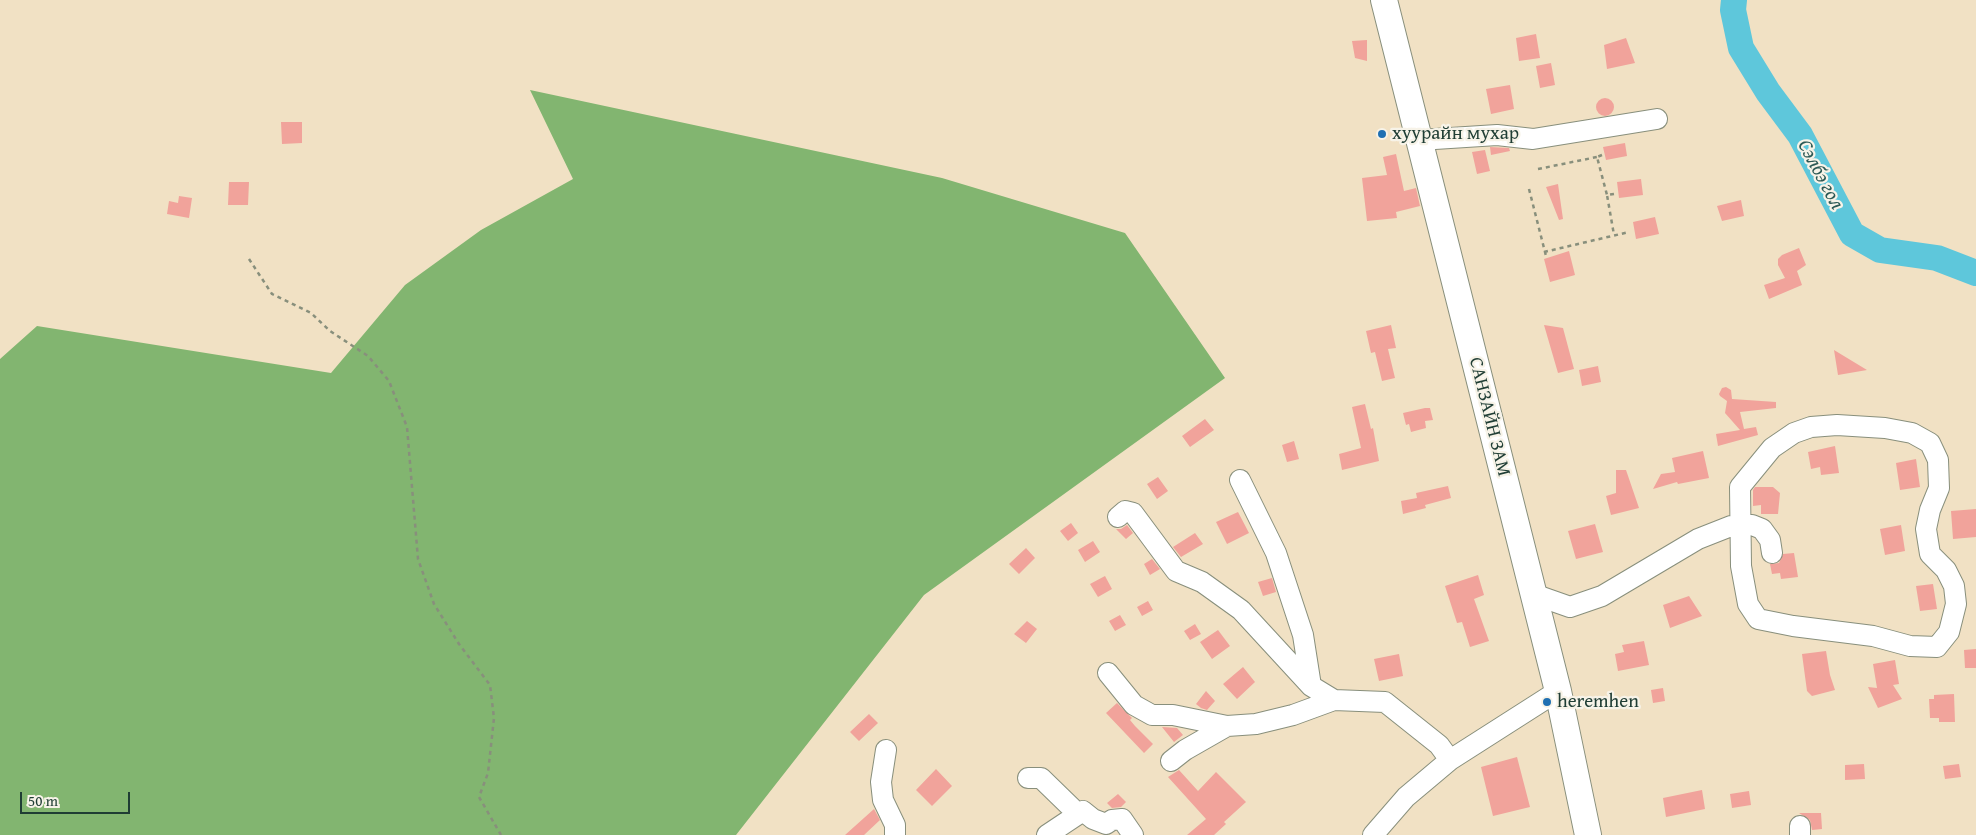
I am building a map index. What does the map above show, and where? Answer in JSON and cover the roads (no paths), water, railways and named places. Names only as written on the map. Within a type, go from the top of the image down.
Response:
[{"type":"main road","name":"САНЗАЙН ЗАМ","points":[[1384,0],[1558,692],[1588,835]]},
{"type":"street","points":[[1419,140],[1498,135],[1533,139],[1657,118]]},
{"type":"street","points":[[1837,425],[1885,428],[1912,433],[1930,443],[1938,460],[1940,488],[1930,510],[1926,529],[1930,554],[1946,570],[1954,586],[1956,604],[1949,632],[1937,647],[1910,646],[1873,636],[1793,626],[1758,619],[1748,604],[1741,566],[1741,525],[1740,487],[1772,448],[1794,433],[1811,427],[1837,425]]},
{"type":"street","points":[[1240,480],[1276,553],[1303,634],[1311,686]]},
{"type":"street","points":[[1118,517],[1124,511],[1133,512],[1176,571],[1202,582],[1241,610],[1311,686],[1334,700]]},
{"type":"street","points":[[1533,594],[1570,607],[1602,596],[1698,539],[1731,526],[1752,525],[1762,529],[1770,540],[1772,553]]},
{"type":"street","points":[[1108,673],[1134,705],[1152,715],[1173,715],[1227,726],[1256,724],[1293,715],[1334,700],[1385,702],[1439,746],[1450,760]]},
{"type":"street","points":[[1373,835],[1406,797],[1450,760],[1558,692]]},
{"type":"street","points":[[1170,761],[1185,750],[1227,726]]},
{"type":"street","points":[[886,750],[881,782],[883,800],[895,825],[895,835]]},
{"type":"street","points":[[1028,778],[1041,778],[1078,814]]},
{"type":"street","points":[[1047,835],[1083,811],[1094,820],[1106,824],[1112,820],[1122,820],[1133,835]]},
{"type":"waterway","name":"Сэлбэ гол","points":[[1734,0],[1733,10],[1741,48],[1768,92],[1800,135],[1852,234],[1880,250],[1937,258],[1976,273]]},
{"type":"place","name":"хуурайн мухар","points":[[1382,134]]},
{"type":"place","name":"heremhen","points":[[1547,702]]}]
